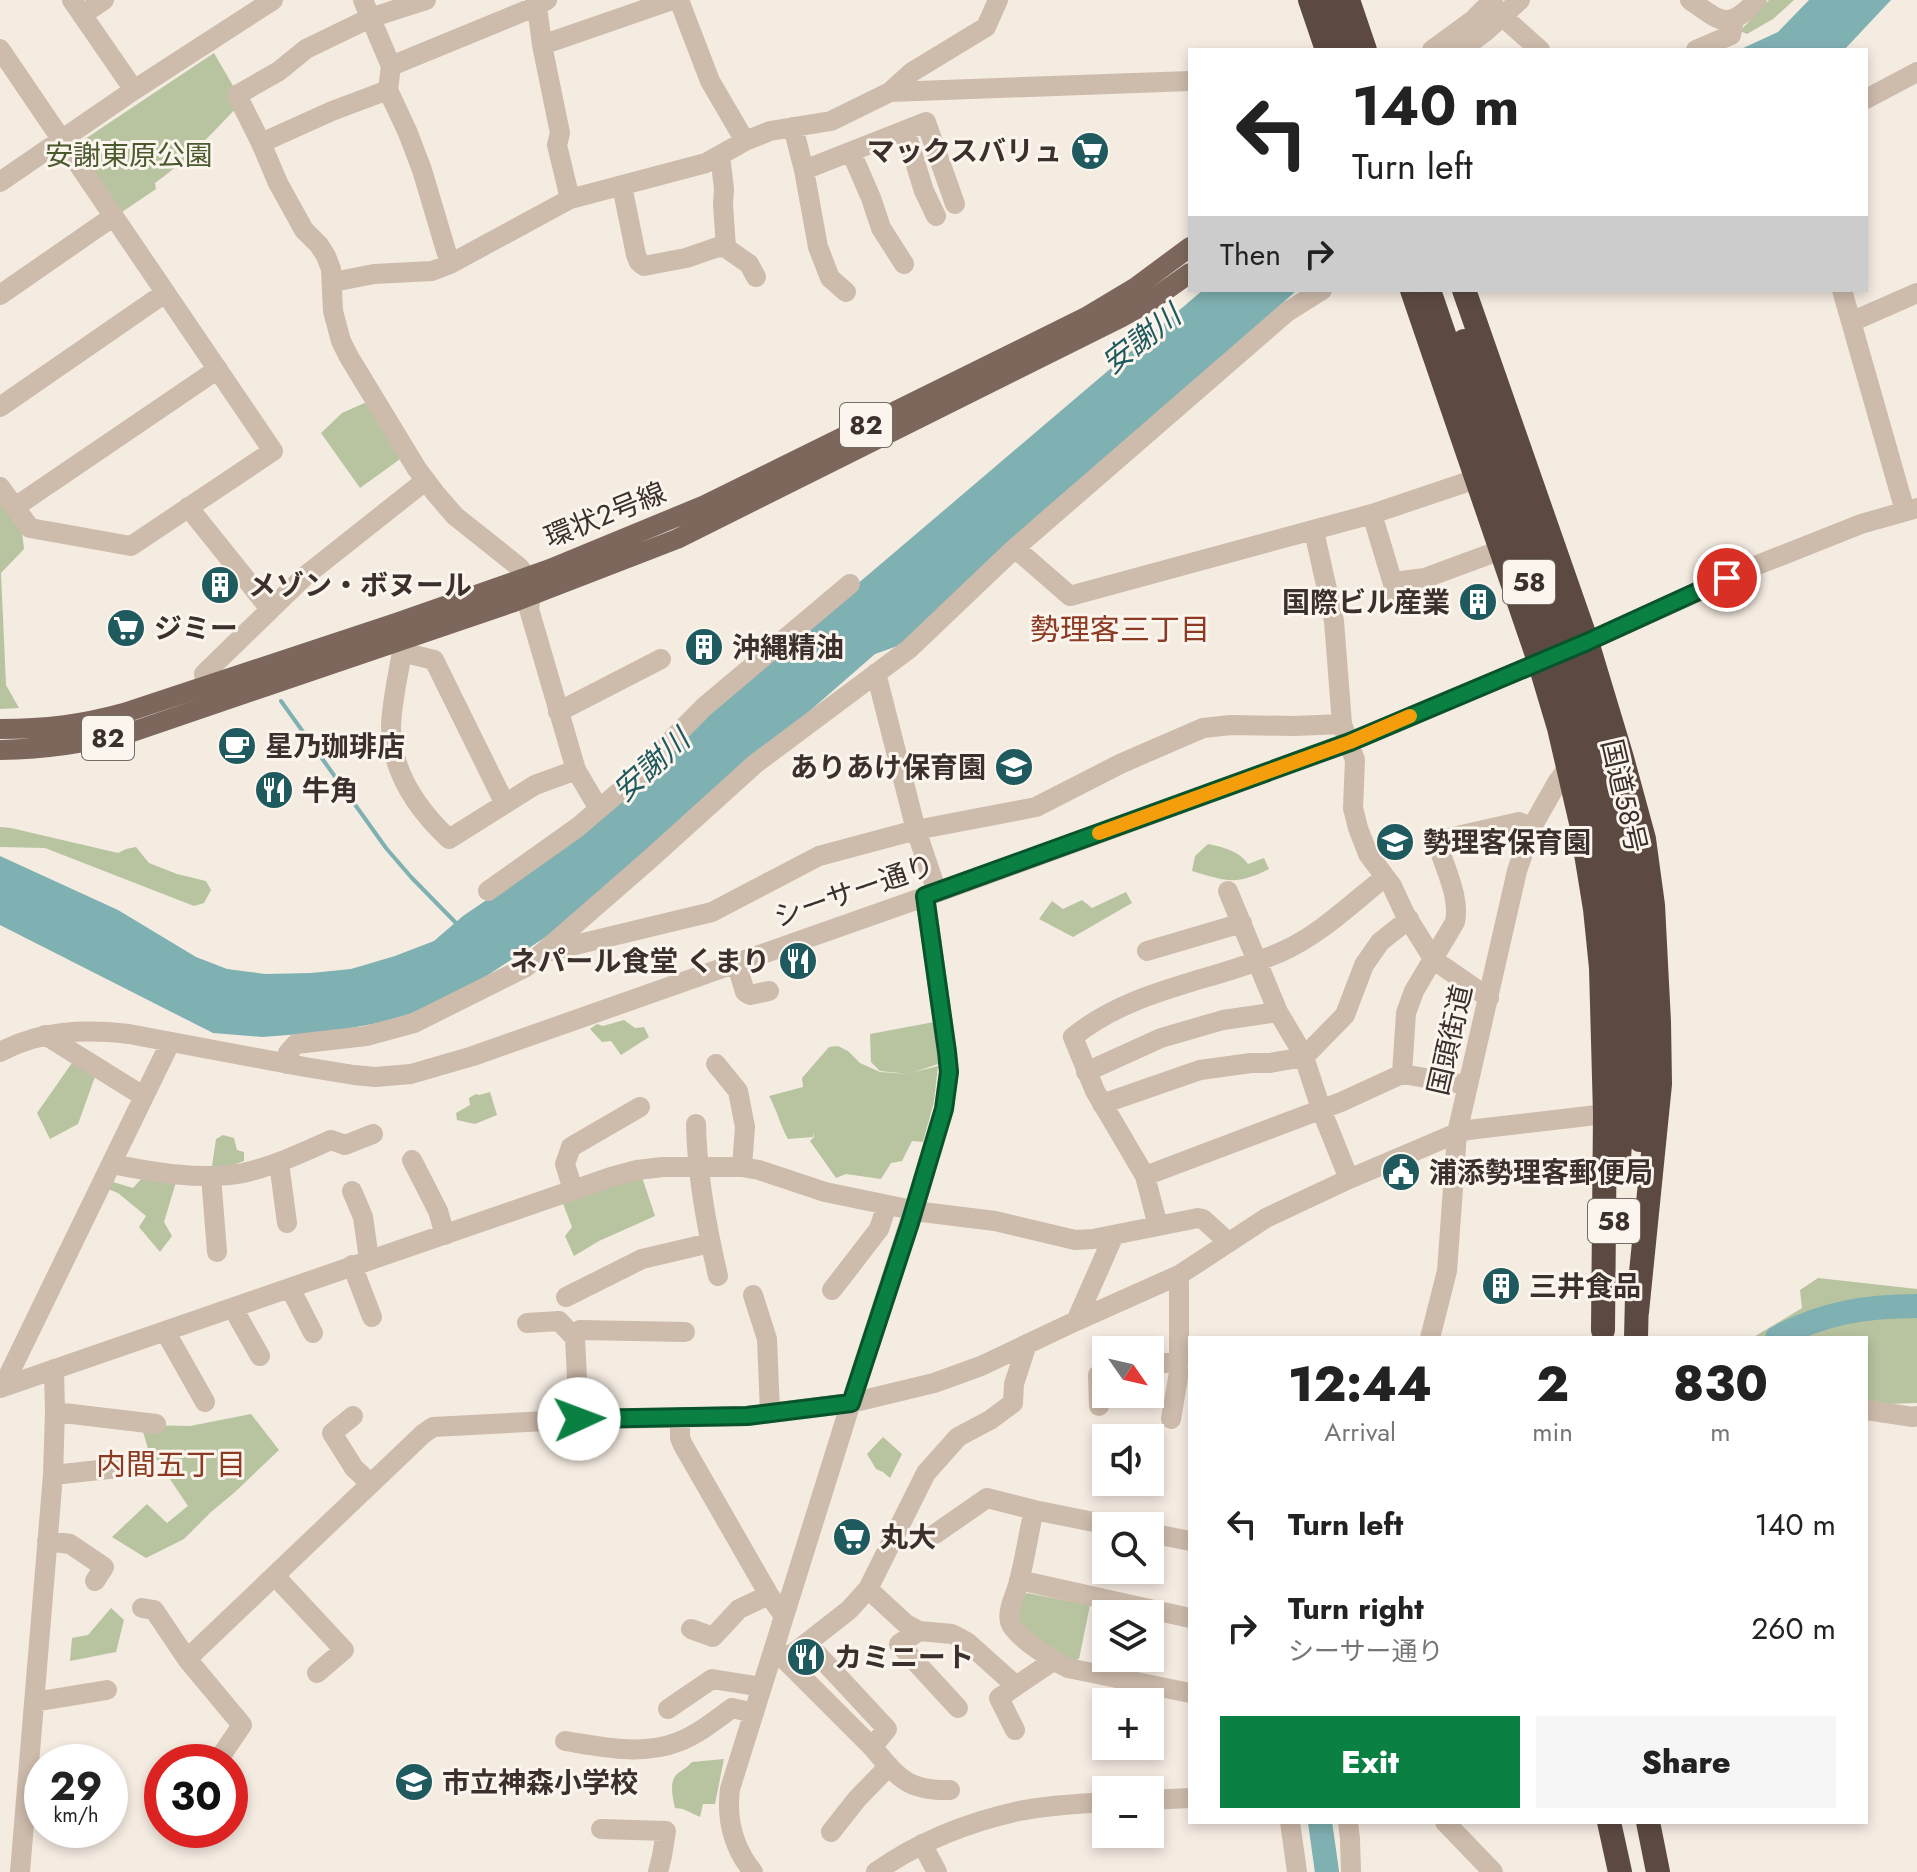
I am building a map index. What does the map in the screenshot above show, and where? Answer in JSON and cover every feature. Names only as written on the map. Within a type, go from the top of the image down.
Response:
[{"type":"highway","points":[[1310,0],[1326,48]]},
{"type":"highway","points":[[1330,0],[1346,48]]},
{"type":"highway","points":[[1348,0],[1364,48]]},
{"type":"highway","points":[[1361,0],[1377,48]]},
{"type":"highway","name":"58","points":[[1413,292],[1552,703],[1581,823],[1599,939],[1602,998],[1623,1112]]},
{"type":"highway","name":"国道58号","points":[[1430,292],[1564,686],[1621,876]]},
{"type":"highway","name":"国道58号","points":[[1448,292],[1580,679],[1611,786],[1621,876],[1640,988],[1623,1112],[1603,1334]]},
{"type":"highway","name":"58","points":[[1465,292],[1587,642],[1644,839],[1653,917],[1660,1084],[1637,1312]]},
{"type":"highway","points":[[1623,1112],[1647,1108],[1660,1084]]},
{"type":"highway","name":"国道58号","points":[[1623,1112],[1636,1336]]},
{"type":"highway","points":[[1609,1824],[1619,1872]]},
{"type":"highway","points":[[1648,1824],[1658,1872]]},
{"type":"main road","name":"環状2号線","points":[[0,729],[85,724],[210,695],[400,638],[530,586],[705,505],[1086,317],[1136,287],[1188,248]]},
{"type":"main road","name":"環状2号線","points":[[530,586],[677,539],[1122,317],[1188,274]]},
{"type":"main road","name":"環状2号線","points":[[0,750],[86,743],[132,732],[210,695]]},
{"type":"street","points":[[104,0],[77,8],[134,90]]},
{"type":"street","points":[[0,182],[273,0]]},
{"type":"street","points":[[426,0],[366,9],[279,71],[237,95],[278,183],[304,230],[326,256],[331,269],[333,311],[341,341],[425,481],[455,516],[519,567],[530,586],[529,609],[558,712],[576,770],[599,809]]},
{"type":"street","points":[[542,45],[672,0]]},
{"type":"street","points":[[679,0],[710,81],[745,141]]},
{"type":"street","points":[[333,282],[374,274],[432,271],[570,199],[706,163],[770,131],[831,121],[890,92],[912,72],[986,27],[998,0]]},
{"type":"street","points":[[1435,48],[1473,20],[1520,0]]},
{"type":"street","points":[[1690,0],[1721,19],[1730,21],[1738,18],[1757,0]]},
{"type":"street","points":[[391,66],[540,2],[542,45],[560,133],[557,145],[570,199]]},
{"type":"street","points":[[366,9],[391,66],[388,90],[422,170],[450,264]]},
{"type":"street","points":[[1463,48],[1498,9]]},
{"type":"street","points":[[1498,9],[1538,48]]},
{"type":"street","points":[[1701,48],[1731,35],[1734,20]]},
{"type":"street","points":[[0,49],[273,451],[131,546],[30,528],[0,487]]},
{"type":"street","points":[[1868,98],[1917,72]]},
{"type":"street","points":[[890,92],[1188,81]]},
{"type":"street","points":[[261,143],[388,90]]},
{"type":"street","points":[[804,170],[926,122],[955,204]]},
{"type":"street","points":[[793,127],[818,247],[830,278],[846,292]]},
{"type":"street","points":[[905,130],[924,191],[936,216]]},
{"type":"street","points":[[851,152],[881,228],[904,264]]},
{"type":"street","points":[[720,155],[726,248]]},
{"type":"street","points":[[622,186],[636,255],[644,266],[686,258],[718,247],[726,248],[749,264],[756,277]]},
{"type":"street","points":[[0,295],[114,216]]},
{"type":"street","points":[[287,1064],[288,1053],[296,1044],[366,1036],[414,1023],[526,967],[755,764],[909,649],[1015,548],[1287,312],[1319,292]]},
{"type":"street","points":[[1843,292],[1911,510]]},
{"type":"street","points":[[0,407],[165,293]]},
{"type":"street","points":[[1851,322],[1917,293]]},
{"type":"street","points":[[15,507],[218,369]]},
{"type":"street","points":[[1015,548],[1070,596],[1314,531],[1476,479]]},
{"type":"street","points":[[210,695],[204,674],[305,576],[425,481]]},
{"type":"street","points":[[188,507],[270,609]]},
{"type":"street","name":"シーサー通り","points":[[0,1052],[45,1035],[99,1031],[354,1075],[411,1074],[473,1056],[931,894],[1587,642],[1755,566],[1861,524],[1911,510]]},
{"type":"street","points":[[1372,514],[1395,590],[1501,550]]},
{"type":"street","points":[[1314,531],[1334,621],[1346,733],[1355,760],[1353,808],[1358,828],[1368,854],[1392,886],[1434,960],[1489,998]]},
{"type":"street","points":[[488,891],[578,827],[626,786],[704,707],[850,584]]},
{"type":"street","points":[[505,804],[434,660],[400,638],[391,726],[397,765],[414,801],[449,839],[505,804],[535,785],[576,770]]},
{"type":"street","points":[[558,712],[661,659]]},
{"type":"street","points":[[744,1869],[733,1838],[728,1806],[730,1789],[762,1687],[777,1657],[784,1616],[914,1209],[944,1109],[949,1072],[931,894],[876,673]]},
{"type":"street","points":[[546,952],[712,912],[819,856],[916,830],[1036,807],[1120,764],[1203,728],[1294,726],[1346,733]]},
{"type":"street","name":"国頭街道","points":[[1431,1336],[1447,1271],[1457,1133],[1517,871],[1532,827],[1568,768]]},
{"type":"street","points":[[1402,1074],[1406,1013],[1414,991],[1457,915],[1439,848],[1444,839],[1519,822],[1532,827]]},
{"type":"street","points":[[1158,1226],[1145,1176],[1102,1104],[1073,1037],[1090,1023],[1150,993],[1258,960],[1302,941],[1385,877]]},
{"type":"street","points":[[1228,891],[1278,1012],[1304,1057],[1349,1179]]},
{"type":"street","points":[[1102,1104],[1200,1070],[1304,1057],[1345,1015],[1364,965],[1380,942],[1409,919]]},
{"type":"street","points":[[1147,951],[1242,923]]},
{"type":"street","points":[[736,962],[745,992],[750,995],[769,991]]},
{"type":"street","points":[[1086,1072],[1161,1038],[1223,1020],[1278,1012]]},
{"type":"street","points":[[45,1035],[143,1096]]},
{"type":"street","points":[[4,1386],[170,1043]]},
{"type":"street","points":[[716,1064],[738,1091],[745,1127],[742,1167]]},
{"type":"street","points":[[1145,1176],[1321,1109],[1402,1074],[1467,1085]]},
{"type":"street","points":[[573,1190],[565,1164],[571,1147],[640,1107]]},
{"type":"street","points":[[187,1659],[433,1427],[579,1419],[747,1416],[851,1403],[956,1376],[1179,1275],[1266,1218],[1457,1133],[1623,1112]]},
{"type":"street","points":[[696,1124],[697,1165],[718,1276]]},
{"type":"street","points":[[112,1164],[147,1171],[211,1176],[241,1173],[279,1163],[331,1140],[345,1145],[373,1134]]},
{"type":"street","points":[[412,1160],[438,1211],[445,1235]]},
{"type":"street","points":[[279,1163],[287,1223]]},
{"type":"street","points":[[4,1386],[637,1170],[697,1165],[742,1167],[825,1192],[995,1221],[1075,1240],[1192,1218],[1203,1219],[1228,1242]]},
{"type":"street","points":[[211,1176],[217,1252]]},
{"type":"street","points":[[352,1191],[363,1217],[360,1262],[372,1317]]},
{"type":"street","points":[[832,1290],[879,1229],[887,1205]]},
{"type":"street","points":[[1076,1321],[1114,1235]]},
{"type":"street","points":[[566,1297],[642,1259],[710,1243]]},
{"type":"street","points":[[1171,1419],[1183,1369],[1179,1275]]},
{"type":"street","points":[[290,1288],[313,1333]]},
{"type":"street","points":[[753,1295],[767,1339],[770,1412]]},
{"type":"street","points":[[233,1308],[260,1356]]},
{"type":"street","points":[[527,1323],[559,1321],[575,1338]]},
{"type":"street","points":[[579,1419],[575,1338],[580,1330],[685,1332]]},
{"type":"street","points":[[165,1331],[205,1402]]},
{"type":"street","points":[[777,1657],[794,1653],[849,1610],[868,1589],[926,1473],[958,1437],[1013,1403],[1014,1384],[1027,1344]]},
{"type":"street","points":[[20,1872],[53,1475],[54,1369]]},
{"type":"street","points":[[1868,1410],[1917,1416]]},
{"type":"street","points":[[55,1412],[156,1424]]},
{"type":"street","points":[[353,1416],[332,1433],[354,1468],[371,1484]]},
{"type":"street","points":[[680,1417],[683,1445],[784,1616]]},
{"type":"street","points":[[53,1475],[146,1465]]},
{"type":"street","points":[[935,1534],[987,1498],[1092,1522]]},
{"type":"street","points":[[1034,1510],[1010,1612],[1010,1624],[1016,1632],[1053,1661],[1068,1668],[1188,1693]]},
{"type":"street","points":[[1164,1536],[1188,1541]]},
{"type":"street","points":[[47,1541],[70,1544],[104,1567],[95,1581]]},
{"type":"street","points":[[275,1576],[344,1650],[317,1673]]},
{"type":"street","points":[[1019,1580],[1188,1618]]},
{"type":"street","points":[[868,1589],[906,1624],[919,1631],[952,1634],[967,1642],[1016,1686]]},
{"type":"street","points":[[691,1629],[713,1637],[739,1609],[769,1595]]},
{"type":"street","points":[[142,1608],[154,1610],[187,1659],[242,1725],[229,1744]]},
{"type":"street","points":[[919,1631],[899,1644],[958,1708]]},
{"type":"street","points":[[807,1643],[887,1729],[872,1747]]},
{"type":"street","points":[[777,1657],[913,1786],[950,1790]]},
{"type":"street","points":[[1015,1730],[999,1698],[1053,1661]]},
{"type":"street","points":[[668,1709],[712,1679],[762,1687]]},
{"type":"street","points":[[34,1702],[107,1690]]},
{"type":"street","points":[[565,1741],[635,1750],[658,1749],[682,1741],[732,1708],[754,1713]]},
{"type":"street","points":[[831,1832],[889,1766]]},
{"type":"street","points":[[1164,1799],[1188,1798]]},
{"type":"street","points":[[876,1872],[922,1844],[983,1821],[1020,1811],[1092,1803]]},
{"type":"street","points":[[1290,1824],[1297,1872]]},
{"type":"street","points":[[1348,1824],[1351,1872]]},
{"type":"street","points":[[1447,1824],[1493,1872]]},
{"type":"street","points":[[601,1829],[666,1831],[658,1872]]},
{"type":"street","points":[[922,1844],[937,1872]]},
{"type":"green space","points":[[1769,0],[1794,0],[1773,19],[1747,34],[1740,31]]},
{"type":"green space","name":"安謝東原公園","points":[[214,53],[236,91],[237,107],[198,147],[155,183],[156,189],[122,212],[76,145]]},
{"type":"green space","points":[[369,401],[403,457],[360,488],[321,433],[342,413]]},
{"type":"green space","points":[[0,489],[22,531],[24,549],[1,573],[6,685],[19,708],[0,709]]},
{"type":"green space","points":[[0,827],[118,853],[136,847],[149,863],[206,881],[211,890],[204,903],[194,906],[45,848],[0,847]]},
{"type":"green space","points":[[1208,844],[1235,853],[1248,864],[1264,858],[1269,869],[1239,880],[1192,871],[1195,856]]},
{"type":"green space","points":[[1126,892],[1132,903],[1073,937],[1039,919],[1052,901],[1063,909],[1082,900],[1092,908]]},
{"type":"green space","points":[[624,1020],[635,1028],[644,1027],[649,1037],[621,1055],[611,1041],[602,1042],[590,1029],[597,1024],[603,1026]]},
{"type":"green space","points":[[934,1022],[938,1064],[914,1072],[938,1066],[934,1102],[923,1142],[912,1141],[902,1161],[891,1163],[881,1179],[846,1174],[836,1178],[810,1141],[814,1137],[813,1132],[813,1137],[788,1139],[769,1096],[803,1087],[802,1078],[829,1047],[838,1046],[860,1063],[880,1072],[910,1074],[880,1071],[871,1062],[870,1034]]},
{"type":"green space","points":[[74,1060],[96,1074],[78,1124],[50,1139],[37,1113]]},
{"type":"green space","points":[[490,1092],[497,1115],[475,1124],[457,1120],[456,1113],[470,1105],[469,1098]]},
{"type":"green space","points":[[223,1135],[234,1138],[237,1150],[244,1152],[244,1161],[228,1167],[212,1166],[216,1139]]},
{"type":"green space","points":[[641,1174],[655,1216],[574,1256],[565,1236],[572,1227],[562,1201]]},
{"type":"green space","points":[[141,1179],[176,1182],[164,1222],[172,1236],[160,1252],[139,1227],[146,1216],[118,1193],[108,1189],[113,1182],[133,1188]]},
{"type":"green space","points":[[1818,1278],[1917,1289],[1917,1403],[1887,1404],[1868,1400],[1868,1336],[1755,1336],[1802,1308],[1800,1290]]},
{"type":"green space","points":[[251,1414],[279,1450],[184,1539],[146,1558],[112,1537],[147,1504],[167,1523],[188,1506],[157,1460],[151,1459],[141,1425],[190,1426]]},
{"type":"green space","points":[[883,1437],[902,1454],[890,1478],[876,1469],[867,1454]]},
{"type":"green space","points":[[1027,1593],[1090,1605],[1079,1659],[1068,1662],[1020,1625],[1018,1608]]},
{"type":"green space","points":[[111,1608],[124,1620],[116,1652],[70,1661],[72,1638],[88,1635]]},
{"type":"green space","points":[[724,1759],[715,1804],[703,1804],[700,1817],[675,1808],[672,1787],[676,1775],[692,1762]]},
{"type":"water","points":[[1809,0],[1891,0],[1846,48],[1743,48],[1778,32]]},
{"type":"water","name":"安謝川","points":[[1201,292],[1295,292],[903,644],[875,654],[564,925],[462,992],[395,1020],[328,1032],[262,1037],[213,1033],[0,925],[0,856],[118,910],[196,957],[227,969],[265,974],[311,973],[351,969],[395,956],[434,941],[463,916],[523,875],[721,700]]},
{"type":"waterway","points":[[281,701],[386,848],[457,924]]},
{"type":"waterway","points":[[1781,1336],[1810,1322],[1845,1313],[1880,1307],[1917,1306]]},
{"type":"waterway","points":[[1320,1824],[1327,1872]]},
{"type":"slow traffic","points":[[1099,833],[1350,742],[1410,716]]},
{"type":"place","name":"マックスバリュ","points":[[1090,151]]},
{"type":"place","name":"メゾン・ボヌール","points":[[220,585]]},
{"type":"place","name":"国際ビル産業","points":[[1478,602]]},
{"type":"place","name":"ジミー","points":[[126,628]]},
{"type":"place","name":"沖縄精油","points":[[704,647]]},
{"type":"place","name":"星乃珈琲店","points":[[237,746]]},
{"type":"place","name":"ありあけ保育園","points":[[1014,767]]},
{"type":"place","name":"牛角","points":[[274,790]]},
{"type":"place","name":"勢理客保育園","points":[[1395,842]]},
{"type":"place","name":"ネパール食堂 くまり","points":[[798,961]]},
{"type":"place","name":"浦添勢理客郵便局","points":[[1401,1172]]},
{"type":"place","name":"三井食品","points":[[1501,1286]]},
{"type":"place","name":"丸大","points":[[852,1537]]},
{"type":"place","name":"カミニート","points":[[806,1657]]},
{"type":"place","name":"市立神森小学校","points":[[414,1782]]},
{"type":"district","name":"勢理客三丁目","points":[[1120,629]]},
{"type":"district","name":"内間五丁目","points":[[171,1464]]},
{"type":"route","points":[[579,1419],[747,1416],[851,1403],[910,1223],[944,1109],[947,1089],[947,1052],[925,896],[1350,742],[1587,642],[1727,578]]}]
